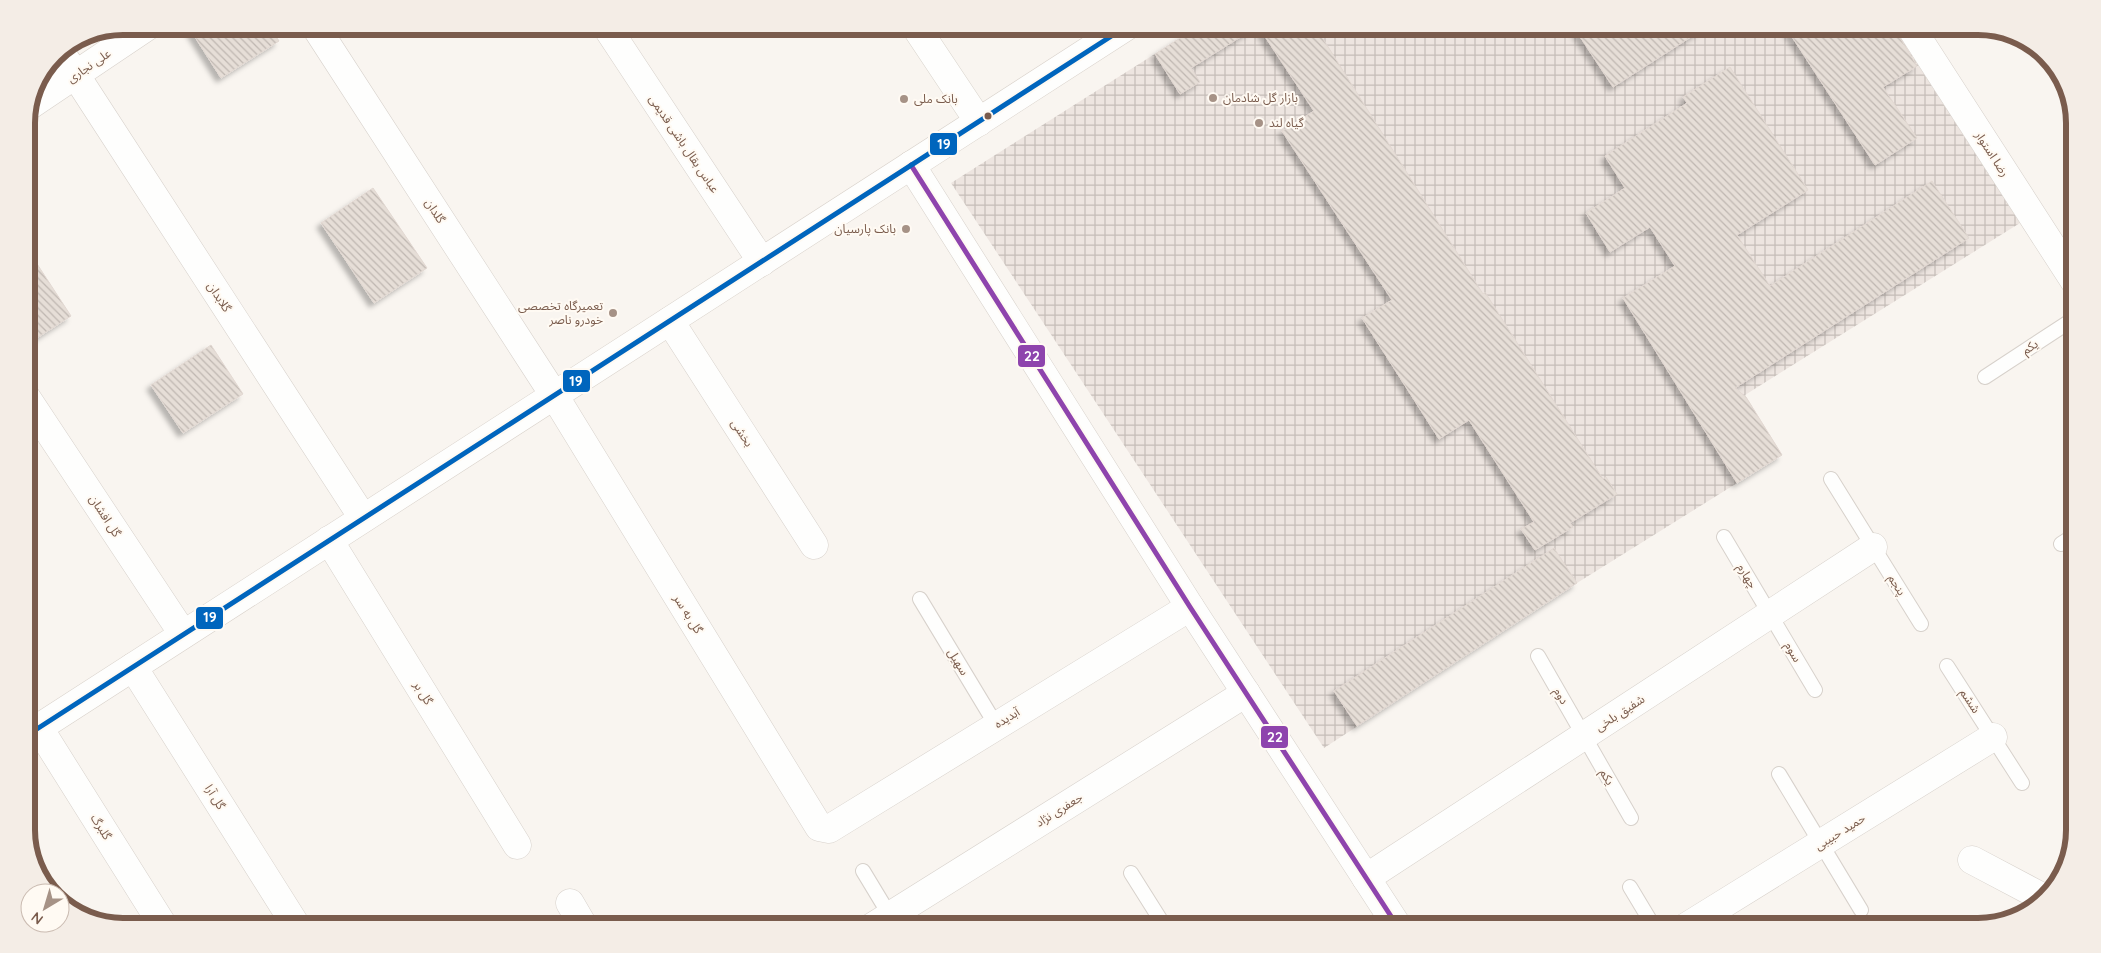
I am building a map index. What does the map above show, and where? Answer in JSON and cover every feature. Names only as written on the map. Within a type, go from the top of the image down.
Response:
[{"type":"street","name":"علی نجاری","points":[[38,101],[135,35]]},
{"type":"street","name":"گلدان","points":[[321,35],[554,395]]},
{"type":"street","name":"عباس بقال باشی قدیمی","points":[[612,35],[762,262]]},
{"type":"street","points":[[921,35],[979,122]]},
{"type":"street","points":[[35,731],[1113,35]]},
{"type":"street","name":"رضا استوار","points":[[1916,35],[2066,268]]},
{"type":"street","name":"گلابدان","points":[[64,58],[364,518]]},
{"type":"street","points":[[911,165],[1190,607],[1392,918]]},
{"type":"street","name":"بخشی","points":[[670,321],[814,545]]},
{"type":"street","name":"گل به سر","points":[[554,395],[819,828],[824,830]]},
{"type":"street","name":"گل افشان","points":[[35,411],[183,634]]},
{"type":"street","name":"گل بر","points":[[329,540],[517,845]]},
{"type":"street","name":"شفیق بلخی","points":[[1366,878],[1873,547]]},
{"type":"street","name":"آبدیده","points":[[824,830],[829,829],[1190,607]]},
{"type":"street","name":"گل آرا","points":[[133,667],[291,918]]},
{"type":"street","name":"جعفری نژاد","points":[[894,918],[1246,693]]},
{"type":"street","name":"گلبرگ","points":[[35,735],[158,918]]},
{"type":"street","name":"حمید حبیبی","points":[[1701,918],[1993,737]]},
{"type":"street","points":[[1972,860],[2037,895]]},
{"type":"street","points":[[570,903],[579,918]]},
{"type":"lane","name":"یکم","points":[[1985,377],[2066,324]]},
{"type":"lane","points":[[1831,479],[1873,547]]},
{"type":"lane","name":"چهارم","points":[[1724,537],[1770,614]]},
{"type":"lane","points":[[2061,544],[2066,541]]},
{"type":"lane","name":"پنجم","points":[[1873,547],[1920,624]]},
{"type":"lane","name":"سهیل","points":[[920,599],[996,725]]},
{"type":"lane","name":"سوم","points":[[1770,614],[1815,690]]},
{"type":"lane","name":"دوم","points":[[1538,656],[1584,736]]},
{"type":"lane","name":"ششم","points":[[1947,666],[1993,737]]},
{"type":"lane","name":"یکم","points":[[1584,736],[1631,818]]},
{"type":"lane","points":[[1993,737],[2022,784]]},
{"type":"lane","points":[[1779,774],[1861,910]]},
{"type":"lane","points":[[863,871],[884,918]]},
{"type":"lane","points":[[1131,873],[1159,918]]},
{"type":"lane","points":[[1630,887],[1649,918]]},
{"type":"shaded area","points":[[1185,35],[1899,35],[2020,223],[1745,395],[1782,455],[1577,583],[1324,748],[951,183]]},
{"type":"building","points":[[194,35],[275,35],[279,41],[221,78]]},
{"type":"building","points":[[1185,35],[1244,35],[1191,68],[1200,82],[1180,94],[1155,54]]},
{"type":"building","points":[[1264,35],[1321,35],[1483,294],[1485,292],[1603,479],[1606,477],[1617,494],[1570,523],[1573,527],[1535,550],[1521,529],[1534,522],[1469,420],[1439,439],[1362,318],[1392,300],[1282,131],[1314,111]]},
{"type":"building","points":[[1579,35],[1694,35],[1613,87]]},
{"type":"building","points":[[1791,35],[1898,35],[1917,66],[1883,87],[1917,138],[1875,165]]},
{"type":"building","points":[[1730,67],[1808,190],[1737,235],[1770,286],[1932,181],[1969,238],[1735,388],[1746,397],[1782,455],[1737,483],[1623,298],[1675,266],[1650,227],[1610,252],[1586,213],[1625,188],[1605,156],[1687,103],[1683,97]]},
{"type":"building","points":[[373,188],[427,268],[374,303],[321,223]]},
{"type":"building","points":[[35,261],[71,316],[35,339]]},
{"type":"building","points":[[211,345],[243,394],[183,433],[151,385]]},
{"type":"building","points":[[1554,548],[1577,583],[1357,726],[1334,691]]},
{"type":"transit line","name":"19","points":[[35,730],[1113,35]]},
{"type":"transit line","name":"22","points":[[911,165],[1190,607],[1392,918]]},
{"type":"place","name":"بازار گل شادمان","points":[[1213,98]]},
{"type":"place","name":"بانک ملی","points":[[904,99]]},
{"type":"place","name":"گیاه لند","points":[[1259,123]]},
{"type":"place","name":"بانک پارسیان","points":[[906,229]]},
{"type":"place","name":"تعمیرگاه تخصصی خودرو ناصر","points":[[613,313]]}]
